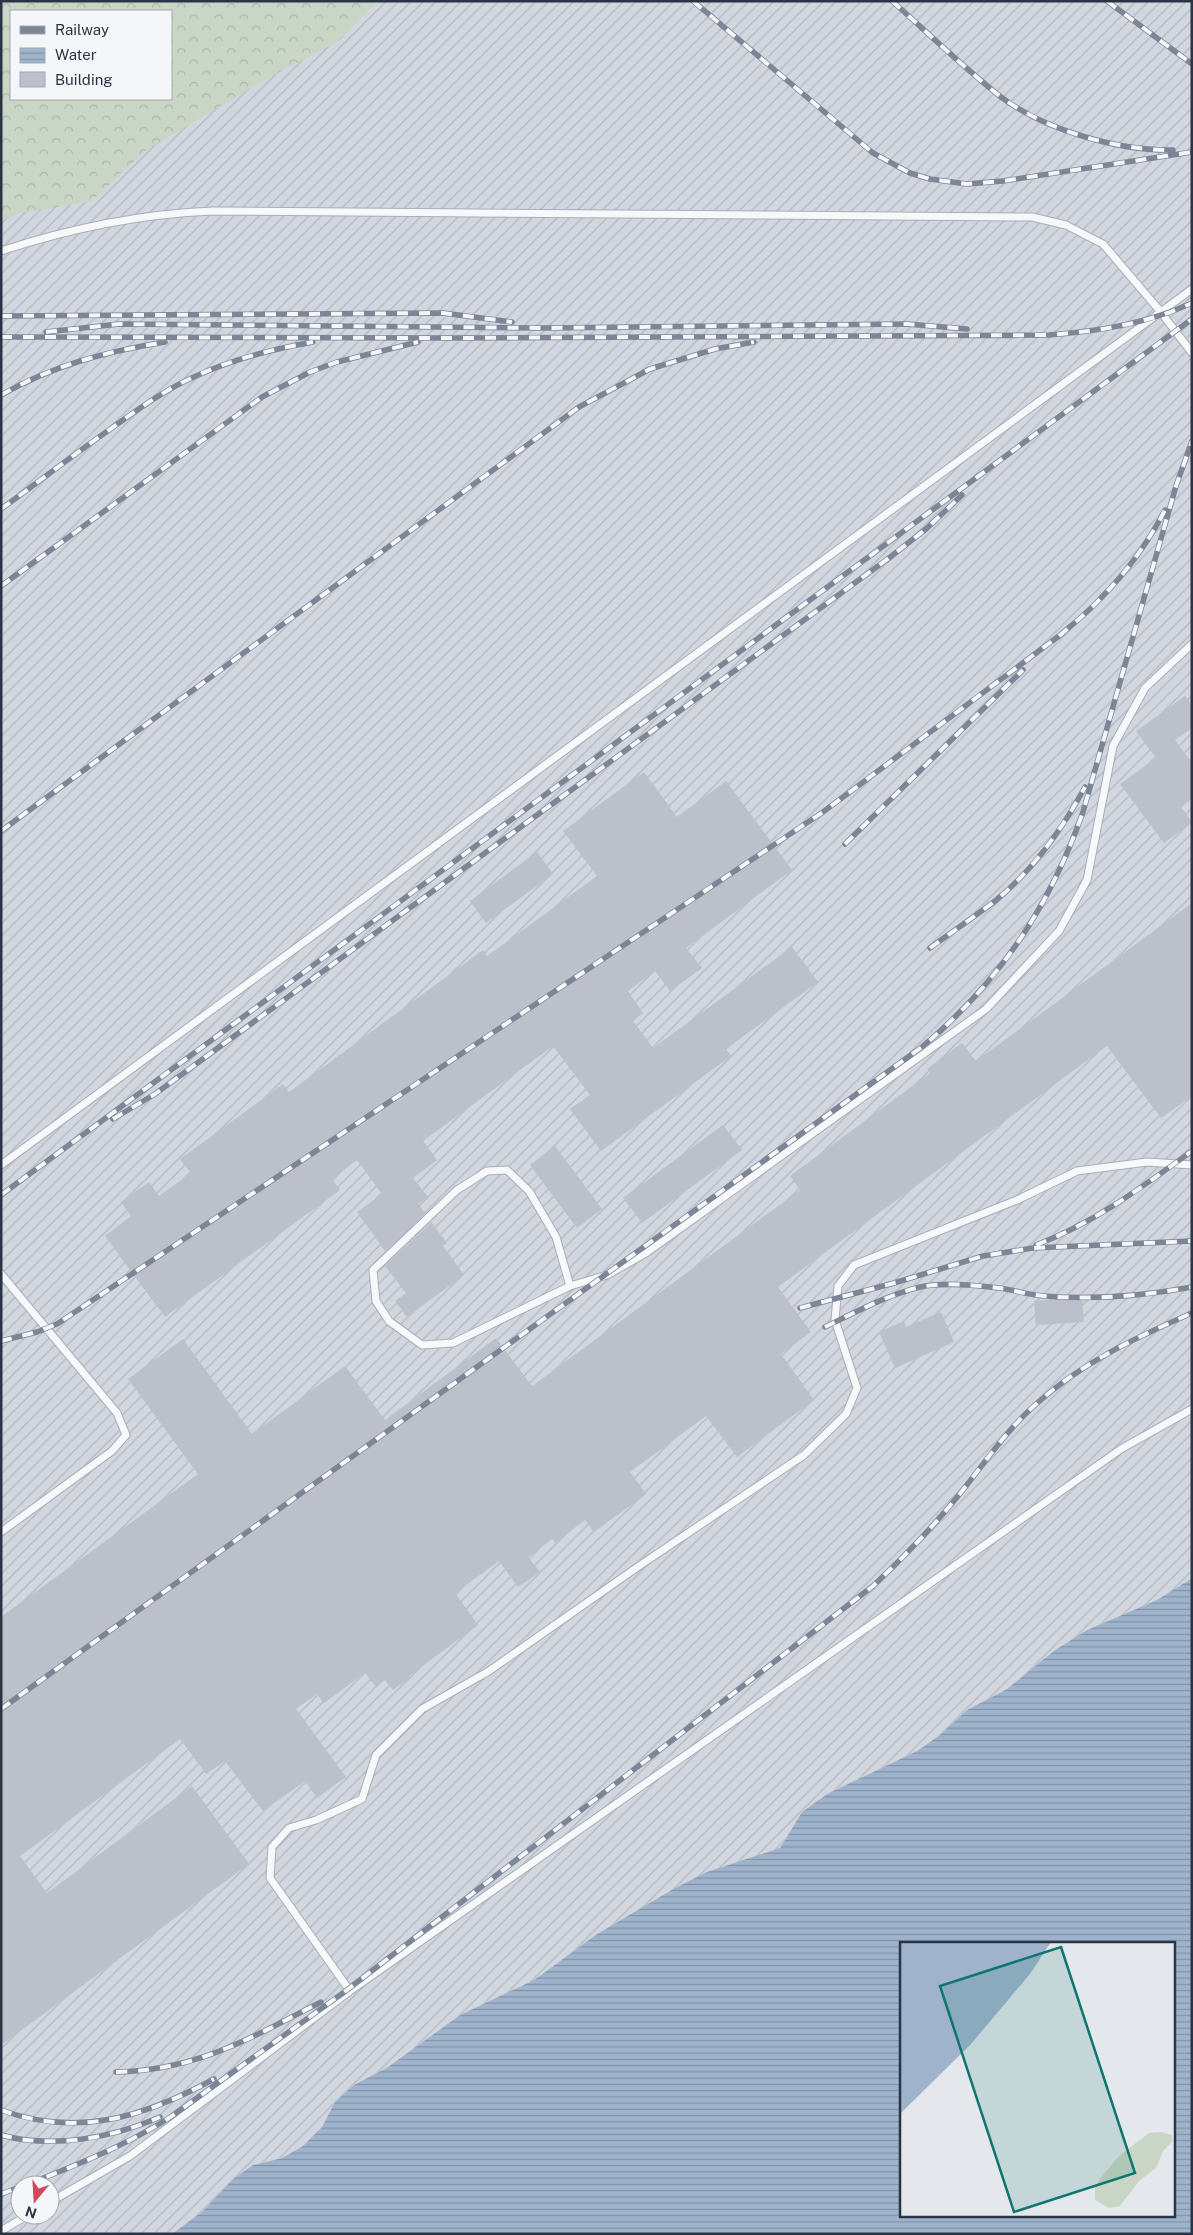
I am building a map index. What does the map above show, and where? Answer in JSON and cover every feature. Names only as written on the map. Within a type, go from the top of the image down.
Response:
[{"type":"lane","points":[[1,251],[71,230],[106,222],[150,215],[213,211],[1032,217],[1066,225],[1103,244],[1160,311],[1192,353]]},
{"type":"lane","points":[[1,1165],[1192,289]]},
{"type":"lane","points":[[570,1286],[556,1237],[529,1191],[507,1170],[487,1171],[458,1190],[373,1270],[376,1301],[389,1321],[422,1345],[453,1343],[570,1286],[607,1275],[646,1253],[986,1009],[1059,931],[1088,880],[1113,746],[1145,688],[1192,644]]},
{"type":"lane","points":[[350,1992],[270,1878],[272,1847],[289,1828],[316,1820],[362,1799],[376,1755],[422,1709],[489,1671],[804,1455],[846,1414],[857,1388],[835,1320],[838,1286],[854,1265],[1017,1200],[1077,1171],[1147,1162],[1192,1165]]},
{"type":"lane","points":[[1,1274],[118,1413],[126,1435],[112,1451],[1,1532]]},
{"type":"lane","points":[[60,2196],[130,2156],[350,1992],[1121,1449],[1192,1409]]},
{"type":"shaded area","points":[[1,1],[1192,1],[1192,1578],[1157,1600],[1087,1630],[1055,1650],[1007,1689],[967,1710],[940,1735],[917,1751],[827,1794],[802,1812],[780,1848],[675,1888],[597,1934],[534,1980],[460,2015],[388,2067],[354,2085],[335,2102],[322,2127],[303,2146],[282,2158],[253,2165],[233,2179],[203,2211],[172,2234],[1,2234]]},
{"type":"green space","points":[[1,1],[378,1],[339,41],[259,83],[145,151],[92,201],[20,213],[1,220]]},
{"type":"water","points":[[1192,1578],[1192,2234],[172,2234],[203,2211],[233,2179],[253,2165],[282,2158],[303,2146],[322,2127],[335,2102],[354,2085],[388,2067],[460,2015],[534,1980],[597,1934],[675,1888],[707,1872],[780,1848],[802,1812],[827,1794],[917,1751],[940,1735],[967,1710],[1007,1689],[1055,1650],[1087,1630],[1157,1600]]},
{"type":"building","points":[[1185,696],[1192,705],[1192,728],[1175,740],[1192,763],[1192,799],[1181,807],[1192,822],[1164,843],[1120,784],[1156,758],[1136,731]]},
{"type":"building","points":[[644,772],[677,817],[726,781],[792,870],[686,948],[702,968],[670,991],[655,971],[628,991],[643,1013],[633,1021],[653,1048],[792,947],[818,982],[726,1049],[731,1056],[601,1151],[570,1109],[590,1095],[553,1046],[423,1141],[437,1160],[413,1178],[428,1197],[418,1204],[425,1213],[385,1251],[357,1212],[382,1194],[357,1160],[332,1179],[340,1190],[165,1317],[105,1236],[131,1216],[121,1202],[149,1182],[159,1196],[191,1173],[180,1159],[283,1084],[289,1092],[483,950],[487,956],[597,876],[563,831]]},
{"type":"building","points":[[537,852],[553,874],[486,923],[470,901]]},
{"type":"building","points":[[1192,903],[1192,1096],[1161,1118],[1107,1046],[778,1287],[811,1332],[781,1354],[814,1400],[737,1457],[706,1416],[630,1472],[646,1494],[594,1532],[585,1520],[555,1543],[552,1539],[528,1557],[540,1572],[518,1587],[499,1561],[455,1593],[478,1625],[409,1676],[410,1678],[393,1690],[385,1680],[376,1687],[365,1673],[324,1703],[317,1694],[296,1709],[346,1777],[317,1798],[305,1781],[263,1811],[225,1761],[206,1774],[180,1739],[20,1856],[47,1893],[192,1786],[249,1864],[1,2045],[1,1617],[198,1474],[128,1379],[183,1339],[252,1434],[345,1366],[385,1420],[496,1338],[532,1386],[800,1190],[790,1176],[930,1073],[927,1069],[962,1043],[976,1061]]},
{"type":"building","points":[[723,1125],[742,1150],[642,1223],[623,1198]]},
{"type":"building","points":[[555,1146],[602,1209],[577,1228],[530,1165]]},
{"type":"building","points":[[431,1222],[447,1243],[443,1246],[464,1275],[407,1317],[395,1301],[406,1293],[385,1266]]},
{"type":"building","points":[[1082,1297],[1084,1322],[1036,1325],[1034,1301]]},
{"type":"building","points":[[941,1312],[954,1342],[895,1368],[879,1332],[904,1321],[906,1327]]},
{"type":"railway","points":[[693,1],[873,153],[910,173],[930,179],[967,184],[1003,181],[1192,152]]},
{"type":"railway","points":[[892,1],[973,74],[1019,109],[1060,129],[1083,136],[1129,147],[1173,150]]},
{"type":"railway","points":[[1107,1],[1192,64]]},
{"type":"railway","points":[[1,337],[453,338],[1049,335],[1086,331],[1140,321],[1192,303]]},
{"type":"railway","points":[[1,316],[443,313],[512,322]]},
{"type":"railway","points":[[1,1195],[1192,319]]},
{"type":"railway","points":[[46,332],[119,324],[544,328],[907,324],[967,329]]},
{"type":"railway","points":[[1,395],[41,375],[80,361],[122,350],[165,342]]},
{"type":"railway","points":[[1,509],[130,415],[184,382],[210,370],[268,351],[313,342]]},
{"type":"railway","points":[[1,586],[262,397],[310,372],[337,362],[418,342]]},
{"type":"railway","points":[[1,831],[579,407],[650,369],[715,349],[754,342]]},
{"type":"railway","points":[[1,1709],[922,1047],[975,996],[1019,941],[1038,911],[1070,847],[1083,812],[1176,486],[1192,441]]},
{"type":"railway","points":[[113,1119],[155,1094],[889,558],[926,529],[962,495]]},
{"type":"railway","points":[[1059,636],[1090,609],[1118,580],[1144,546],[1165,510]]},
{"type":"railway","points":[[1,1341],[37,1332],[57,1324],[823,812],[1063,633]]},
{"type":"railway","points":[[845,844],[1023,670]]},
{"type":"railway","points":[[930,948],[995,901],[1022,876],[1057,833],[1085,787]]},
{"type":"railway","points":[[1036,1245],[1098,1215],[1136,1191],[1192,1151]]},
{"type":"railway","points":[[800,1308],[894,1283],[983,1256],[1033,1248],[1192,1241]]},
{"type":"railway","points":[[825,1327],[884,1299],[929,1285],[969,1285],[1038,1295],[1081,1298],[1137,1295],[1192,1287]]},
{"type":"railway","points":[[51,2175],[117,2147],[169,2118],[343,1993],[873,1586],[910,1550],[944,1512],[1016,1424],[1053,1390],[1071,1376],[1109,1353],[1192,1313]]},
{"type":"railway","points":[[116,2072],[146,2070],[173,2065],[223,2050],[321,2002]]},
{"type":"railway","points":[[1,2110],[29,2118],[84,2123],[136,2113],[162,2104],[214,2079]]},
{"type":"railway","points":[[1,2135],[41,2141],[82,2139],[122,2131],[160,2117]]},
{"type":"railway","points":[[1,2194],[10,2191]]}]
